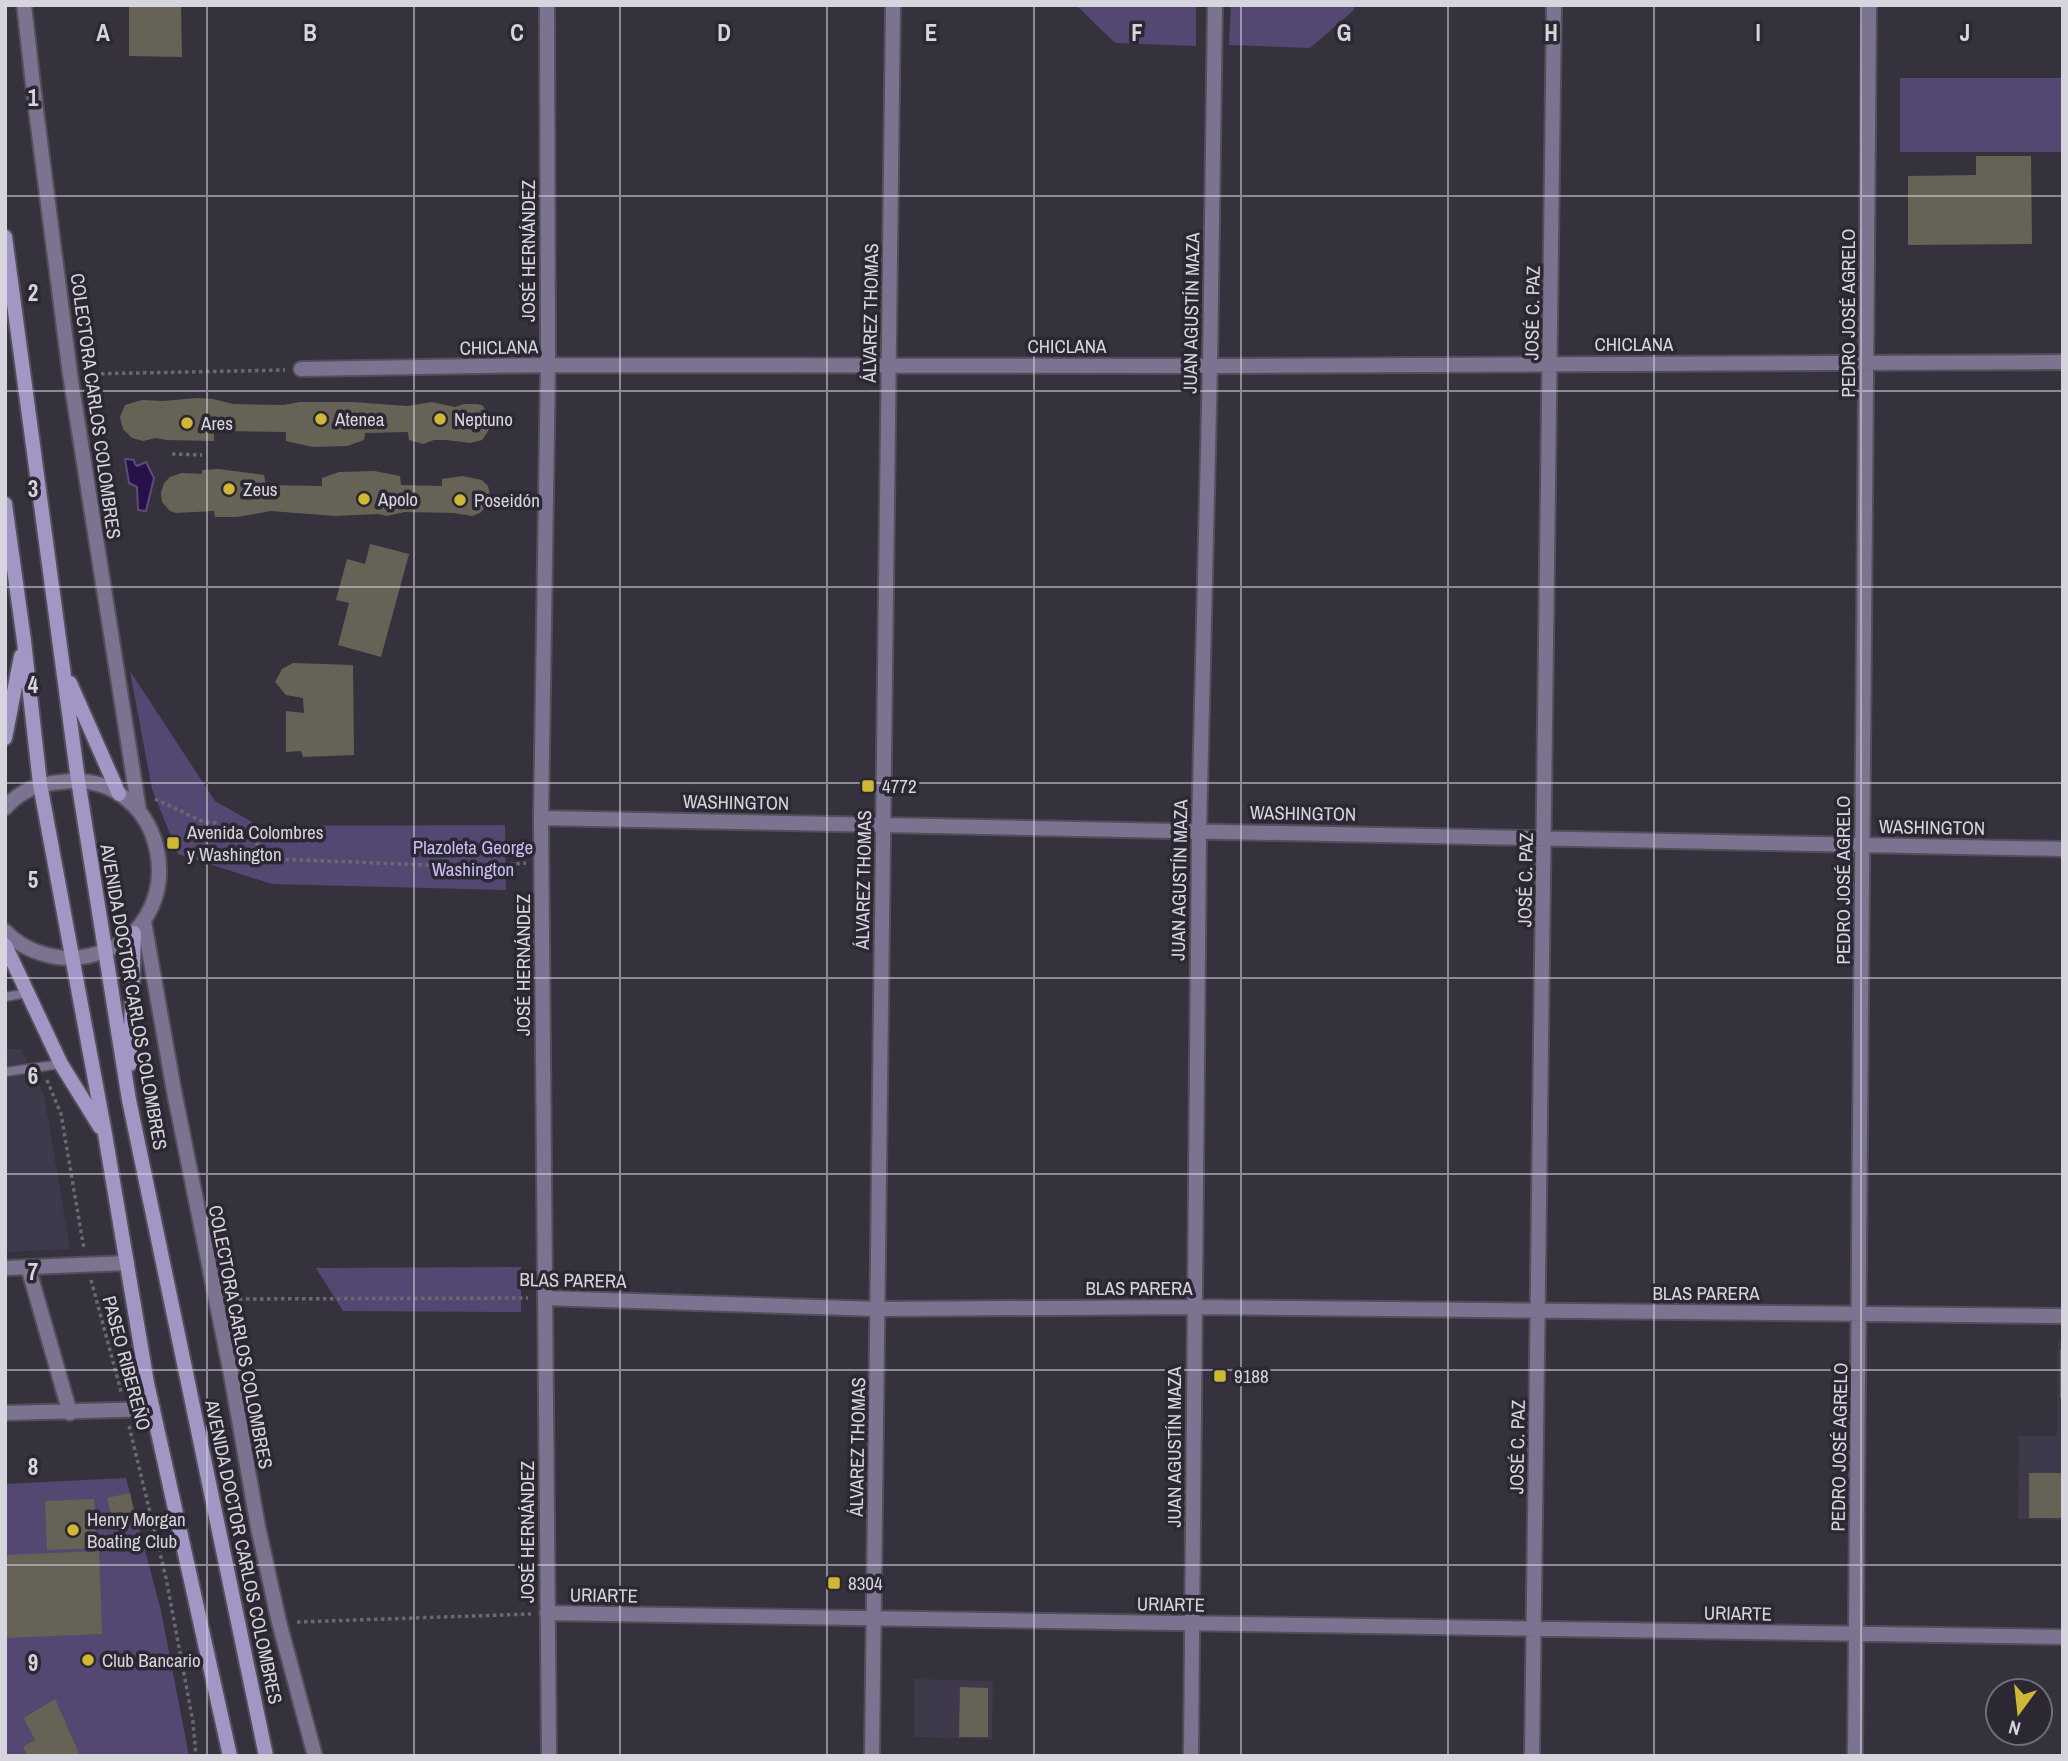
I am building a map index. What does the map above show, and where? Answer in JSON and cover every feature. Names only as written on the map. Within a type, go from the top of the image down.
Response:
[{"type":"main road","name":"AVENIDA DOCTOR CARLOS COLOMBRES","points":[[5,237],[78,780],[129,1100],[267,1752]]},
{"type":"main road","points":[[5,504],[40,784],[153,1409],[230,1756]]},
{"type":"main road","points":[[5,738],[24,641]]},
{"type":"main road","points":[[62,666],[119,794]]},
{"type":"main road","points":[[129,1100],[139,928]]},
{"type":"main road","points":[[5,945],[61,1064],[105,1134]]},
{"type":"street","name":"COLECTORA CARLOS COLOMBRES","points":[[24,5],[71,374],[139,811]]},
{"type":"street","name":"JOSÉ HERNÁNDEZ","points":[[547,5],[548,365],[541,818],[549,1756]]},
{"type":"street","name":"ÁLVAREZ THOMAS","points":[[872,1756],[893,5]]},
{"type":"street","name":"JUAN AGUSTÍN MAZA","points":[[1191,1756],[1199,831],[1215,5]]},
{"type":"street","name":"JOSÉ C. PAZ","points":[[1532,1756],[1554,5]]},
{"type":"street","name":"PEDRO JOSÉ AGRELO","points":[[1855,1756],[1869,5]]},
{"type":"street","name":"CHICLANA","points":[[301,369],[548,365],[1210,366],[2063,362]]},
{"type":"street","points":[[5,808],[13,799],[40,784],[78,780],[99,784],[119,794],[139,811],[150,827],[157,845],[160,871],[156,898],[139,928],[120,944],[105,952],[73,959],[38,953],[5,931]]},
{"type":"street","name":"WASHINGTON","points":[[541,818],[2063,849]]},
{"type":"street","name":"COLECTORA CARLOS COLOMBRES","points":[[139,928],[230,1369],[258,1527],[279,1622],[315,1756]]},
{"type":"street","points":[[5,1268],[127,1263]]},
{"type":"street","points":[[28,1267],[70,1413]]},
{"type":"street","name":"BLAS PARERA","points":[[545,1298],[878,1309],[1195,1307],[2063,1316]]},
{"type":"street","points":[[5,1413],[153,1409]]},
{"type":"street","name":"URIARTE","points":[[547,1613],[2063,1637]]},
{"type":"lane","points":[[5,997],[27,993]]},
{"type":"lane","points":[[5,1072],[61,1064]]},
{"type":"path","points":[[71,374],[301,369]]},
{"type":"path","points":[[172,454],[202,455]]},
{"type":"path","points":[[153,798],[204,822],[216,823],[234,835],[244,835],[278,859],[477,867],[542,862]]},
{"type":"path","name":"PASEO RIBEREÑO","points":[[41,1067],[61,1114],[87,1265],[166,1578],[193,1722],[196,1756]]},
{"type":"path","name":"BLAS PARERA","points":[[215,1299],[545,1298]]},
{"type":"path","name":"URIARTE","points":[[279,1622],[547,1613]]},
{"type":"shaded area","points":[[125,459],[134,460],[137,466],[146,462],[154,478],[146,511],[138,510],[137,487],[129,483]]},
{"type":"shaded area","points":[[5,1049],[21,1049],[44,1095],[70,1249],[5,1252]]},
{"type":"shaded area","points":[[2058,1340],[2063,1340],[2063,1520],[2018,1519],[2019,1436],[2057,1436]]},
{"type":"shaded area","points":[[914,1679],[993,1681],[992,1739],[914,1737]]},
{"type":"green space","points":[[1076,5],[1196,5],[1196,46],[1115,43]]},
{"type":"green space","points":[[1231,5],[1354,5],[1354,10],[1310,48],[1229,45]]},
{"type":"green space","points":[[1900,78],[2063,78],[2063,152],[1900,152]]},
{"type":"green space","name":"Plazoleta George Washington","points":[[130,671],[215,801],[259,826],[505,825],[506,890],[272,884],[178,854],[152,789]]},
{"type":"green space","points":[[521,1267],[521,1312],[343,1311],[316,1268]]},
{"type":"green space","name":"Club Bancario","points":[[126,1478],[161,1611],[189,1756],[5,1756],[5,1484]]},
{"type":"building","points":[[129,5],[181,5],[182,57],[129,56]]},
{"type":"building","points":[[1976,156],[2031,156],[2032,244],[1908,245],[1908,176],[1976,175]]},
{"type":"building","points":[[197,398],[233,404],[352,402],[407,406],[432,402],[455,407],[476,404],[482,405],[491,424],[482,440],[470,443],[434,440],[423,444],[409,440],[408,432],[365,433],[364,440],[347,446],[313,447],[286,441],[286,432],[214,431],[214,441],[156,438],[143,441],[132,438],[123,429],[120,417],[125,405],[142,400]]},
{"type":"building","points":[[219,469],[264,475],[266,485],[322,486],[322,478],[339,472],[374,471],[400,476],[401,485],[442,486],[442,479],[462,476],[482,480],[488,486],[490,495],[487,505],[480,513],[472,516],[405,512],[387,516],[335,516],[271,511],[237,517],[215,517],[214,511],[176,513],[170,511],[162,502],[164,483],[170,477],[182,473],[202,474],[202,470]]},
{"type":"building","points":[[370,544],[409,554],[381,657],[338,645],[349,603],[336,600],[347,559],[365,564]]},
{"type":"building","points":[[293,663],[353,665],[354,755],[303,757],[301,751],[286,752],[286,711],[304,713],[303,698],[286,695],[275,682],[282,669]]},
{"type":"building","points":[[2063,1348],[2063,1399],[2060,1398],[2060,1350]]},
{"type":"building","points":[[2029,1473],[2063,1473],[2063,1518],[2029,1518]]},
{"type":"building","points":[[130,1493],[134,1512],[112,1517],[107,1498]]},
{"type":"building","points":[[94,1499],[96,1548],[47,1550],[45,1501]]},
{"type":"building","points":[[99,1551],[102,1634],[5,1638],[5,1555]]},
{"type":"building","points":[[960,1687],[988,1688],[988,1737],[959,1737]]},
{"type":"building","points":[[55,1699],[80,1756],[28,1756],[23,1747],[35,1740],[24,1718]]},
{"type":"place","name":"Atenea","points":[[321,419]]},
{"type":"place","name":"Neptuno","points":[[440,419]]},
{"type":"place","name":"Ares","points":[[187,423]]},
{"type":"place","name":"Zeus","points":[[229,489]]},
{"type":"place","name":"Apolo","points":[[364,499]]},
{"type":"place","name":"Poseidón","points":[[460,500]]},
{"type":"place","name":"4772","points":[[868,786]]},
{"type":"place","name":"Avenida Colombres y Washington","points":[[173,843]]},
{"type":"place","name":"9188","points":[[1220,1376]]},
{"type":"place","name":"Henry Morgan Boating Club","points":[[73,1530]]},
{"type":"place","name":"8304","points":[[834,1583]]},
{"type":"place","name":"Club Bancario","points":[[88,1660]]}]
